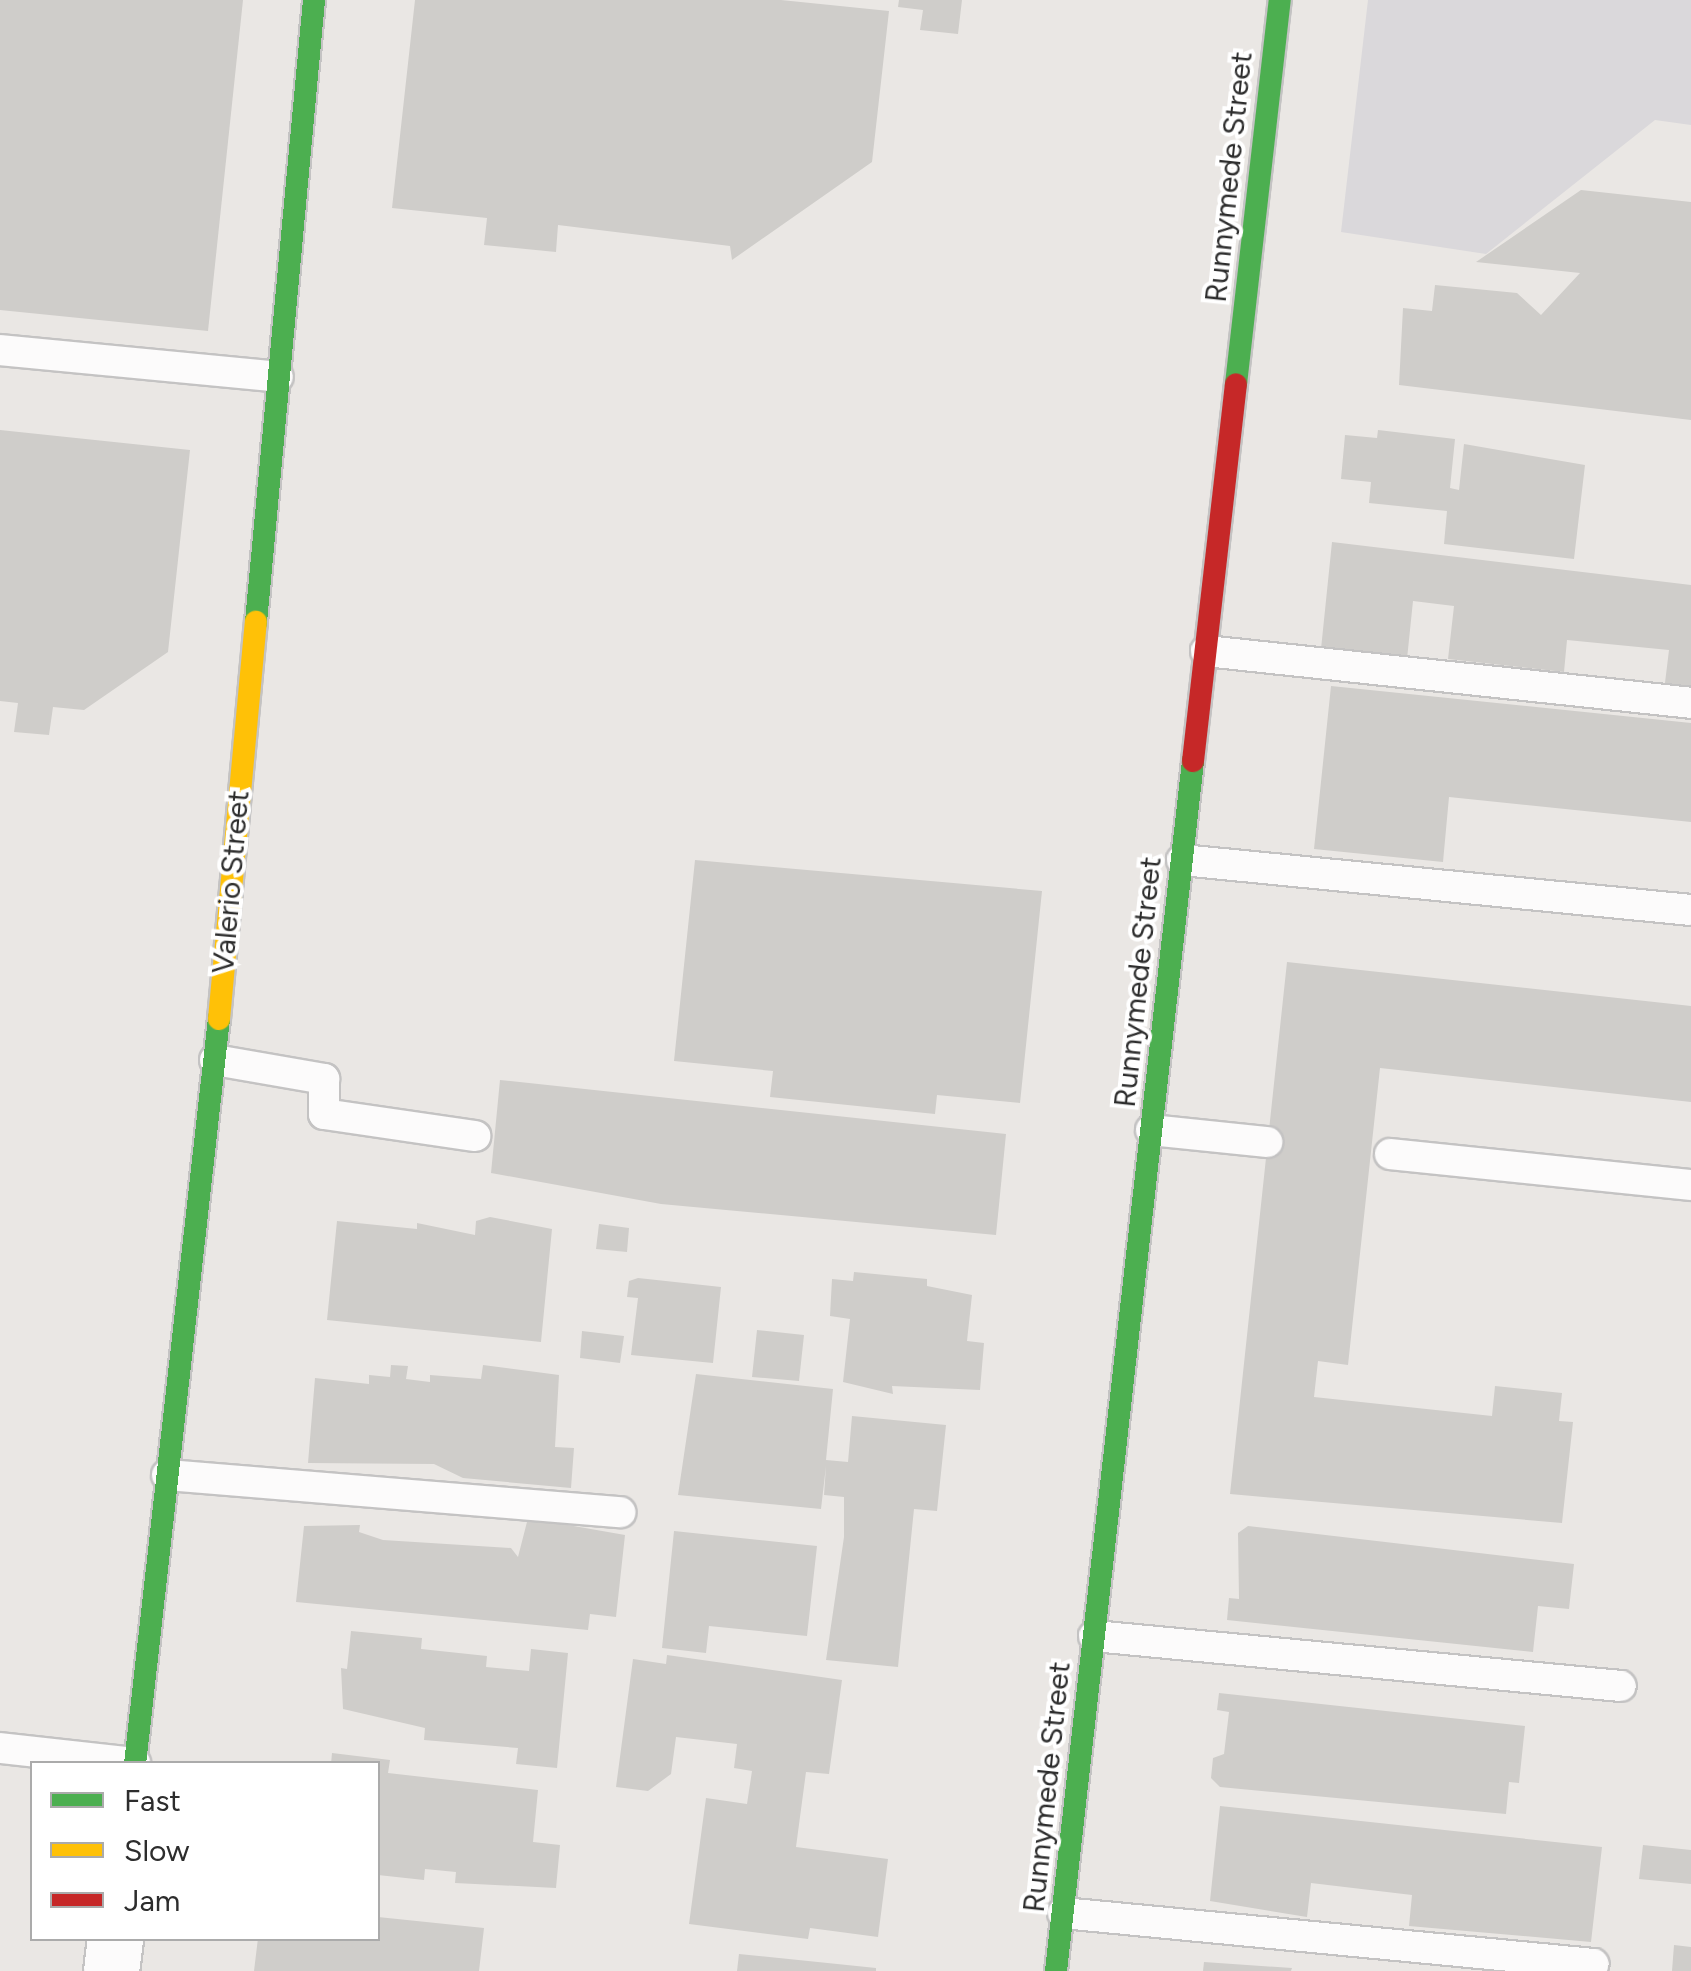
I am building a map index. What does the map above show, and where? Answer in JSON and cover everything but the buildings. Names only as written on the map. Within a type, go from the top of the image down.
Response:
[{"type":"street","name":"Valerio Street","points":[[135,1761],[215,1060],[314,0]]},
{"type":"street","name":"Runnymede Street","points":[[1056,1971],[1280,0]]},
{"type":"street","points":[[111,1971],[115,1941]]},
{"type":"lane","points":[[0,350],[278,378]]},
{"type":"lane","points":[[1206,650],[1691,703]]},
{"type":"lane","points":[[1182,860],[1691,910]]},
{"type":"lane","points":[[215,1060],[324,1079],[324,1114],[475,1136]]},
{"type":"lane","points":[[1152,1130],[1267,1142]]},
{"type":"lane","points":[[1390,1154],[1691,1185]]},
{"type":"lane","points":[[167,1475],[620,1512]]},
{"type":"lane","points":[[1094,1636],[1621,1686]]},
{"type":"lane","points":[[0,1748],[117,1761]]},
{"type":"lane","points":[[1063,1913],[1594,1964]]},
{"type":"shaded area","points":[[1368,0],[1691,0],[1691,125],[1655,120],[1486,254],[1341,232]]},
{"type":"traffic: fast","points":[[256,622],[314,0]]},
{"type":"traffic: fast","points":[[1236,384],[1280,0]]},
{"type":"traffic: fast","points":[[1056,1971],[1193,761]]},
{"type":"traffic: fast","points":[[135,1761],[219,1019]]},
{"type":"traffic: slow","points":[[219,1019],[256,622]]},
{"type":"traffic: jam","points":[[1193,761],[1236,384]]}]
